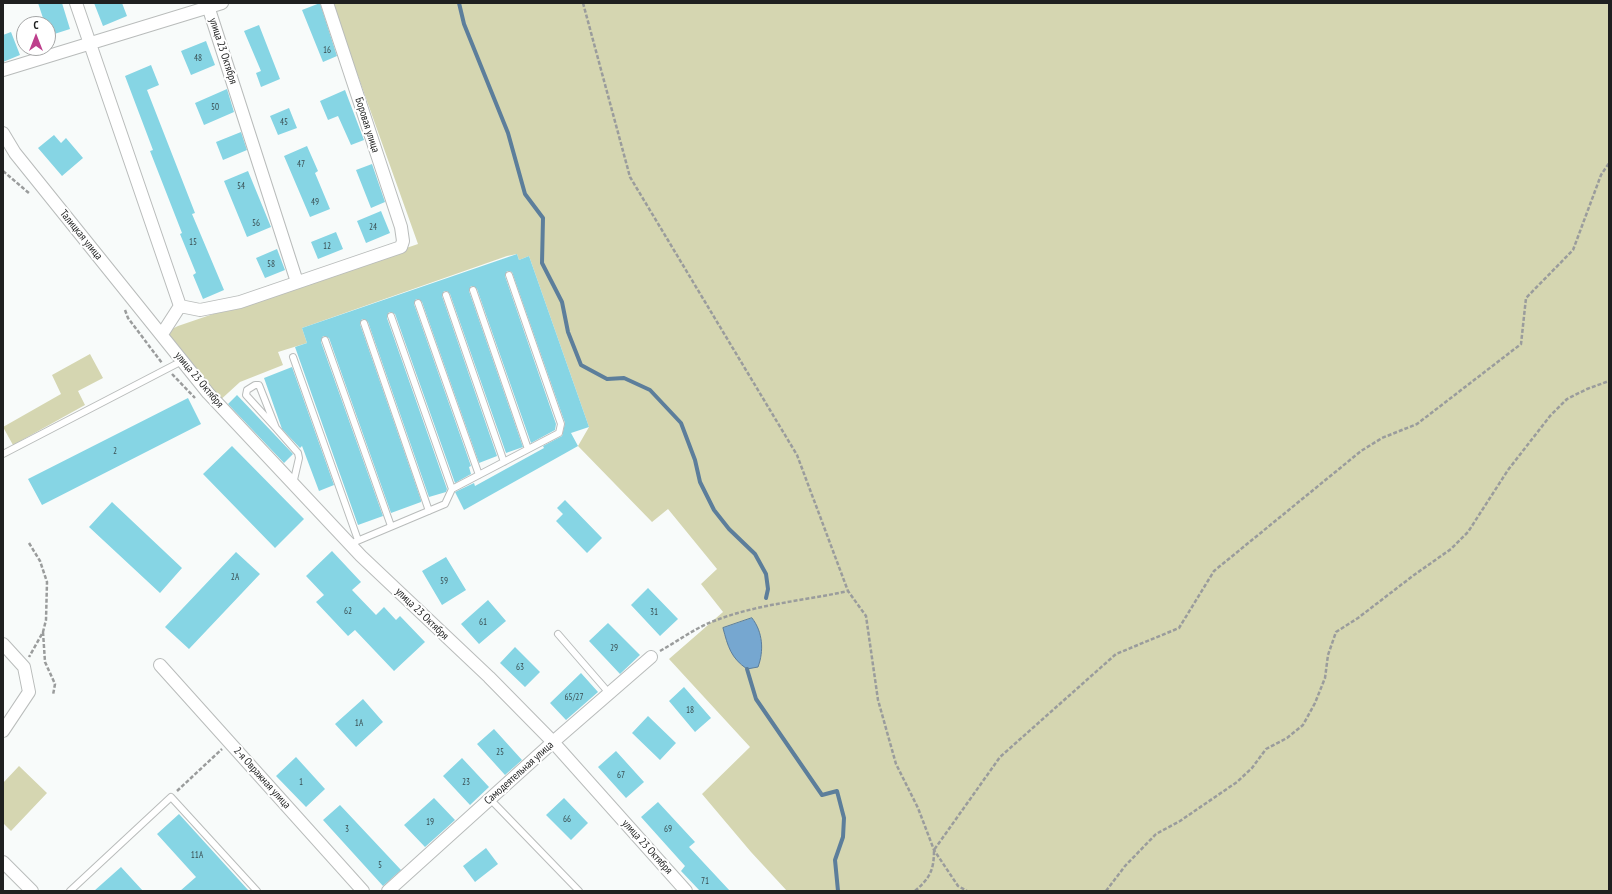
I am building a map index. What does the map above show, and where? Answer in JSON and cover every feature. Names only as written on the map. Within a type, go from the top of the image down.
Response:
[{"type":"street","points":[[76,3],[180,306]]},
{"type":"street","points":[[3,70],[91,44],[208,4],[222,3]]},
{"type":"street","name":"Боровая улица","points":[[297,282],[401,247],[403,241],[401,227],[327,3]]},
{"type":"street","name":"улица 23 Октября","points":[[208,4],[297,282]]},
{"type":"street","name":"Талицкая улица","points":[[3,133],[15,153],[162,334]]},
{"type":"street","points":[[180,306],[200,310],[240,302],[297,282]]},
{"type":"street","points":[[162,334],[180,306]]},
{"type":"street","name":"улица 23 Октября","points":[[162,334],[208,393],[294,484],[354,542],[553,742],[686,891]]},
{"type":"street","points":[[3,644],[24,666],[29,692],[3,731]]},
{"type":"street","name":"Самодеятельная улица","points":[[388,891],[553,742],[651,657]]},
{"type":"street","name":"2-я Овражная улица","points":[[160,665],[363,891]]},
{"type":"street","points":[[3,862],[32,891]]},
{"type":"lane","points":[[293,357],[354,542],[444,504],[452,489],[559,433],[561,424],[509,275]]},
{"type":"lane","points":[[473,290],[528,449]]},
{"type":"lane","points":[[446,295],[504,462]]},
{"type":"lane","points":[[418,303],[479,475]]},
{"type":"lane","points":[[391,316],[452,489]]},
{"type":"lane","points":[[364,324],[429,511]]},
{"type":"lane","points":[[326,340],[391,526]]},
{"type":"lane","points":[[3,454],[182,361]]},
{"type":"lane","points":[[276,428],[260,387],[257,385],[253,386],[247,390],[246,395],[298,453],[299,458],[294,484]]},
{"type":"lane","points":[[558,634],[609,693]]},
{"type":"lane","points":[[70,891],[171,797],[257,891]]},
{"type":"lane","points":[[490,799],[579,891]]},
{"type":"path","points":[[583,3],[630,177],[797,455],[848,591],[866,616],[878,700],[896,764],[918,808],[934,850],[958,886],[967,891]]},
{"type":"path","points":[[915,891],[926,881],[934,865],[934,850],[1000,757],[1116,654],[1179,628],[1214,571],[1361,451],[1382,438],[1417,424],[1521,344],[1526,298],[1573,250],[1601,175],[1609,163]]},
{"type":"path","points":[[1106,891],[1125,866],[1156,834],[1180,821],[1237,782],[1252,768],[1266,750],[1287,738],[1303,725],[1315,703],[1325,678],[1328,655],[1336,632],[1451,549],[1468,532],[1508,470],[1550,416],[1567,399],[1587,389],[1609,381]]},
{"type":"path","points":[[24,666],[43,632],[46,620],[47,582],[40,561],[29,543]]},
{"type":"path","points":[[651,657],[712,621],[757,607],[817,598],[848,591]]},
{"type":"path","points":[[43,632],[45,662],[55,684],[53,695]]},
{"type":"path","points":[[171,797],[229,742]]},
{"type":"green space","points":[[332,3],[1609,3],[1609,891],[787,891],[751,852],[702,794],[750,747],[669,659],[723,612],[701,584],[717,569],[668,509],[652,522],[578,446],[589,427],[529,256],[519,260],[517,254],[507,256],[302,328],[307,343],[278,352],[283,365],[240,382],[217,403],[162,334],[178,326],[418,244]]},
{"type":"green space","points":[[90,354],[103,378],[78,391],[85,405],[13,445],[3,427],[61,394],[52,375]]},
{"type":"green space","points":[[19,766],[47,793],[11,831],[3,823],[3,783]]},
{"type":"water","points":[[752,618],[756,623],[760,635],[762,648],[758,667],[747,669],[737,661],[731,652],[723,628]]},
{"type":"building","points":[[38,3],[62,3],[70,29],[56,33],[56,16],[42,16]]},
{"type":"building","points":[[94,3],[122,3],[127,16],[103,26]]},
{"type":"building","points":[[320,3],[337,56],[323,62],[302,10]]},
{"type":"building","points":[[259,25],[280,79],[261,87],[256,73],[261,71],[244,31]]},
{"type":"building","points":[[11,32],[16,45],[16,56],[18,56],[3,62],[3,35]]},
{"type":"building","points":[[206,41],[215,65],[191,75],[181,51]]},
{"type":"building","points":[[151,65],[159,85],[147,90],[195,213],[192,214],[224,290],[203,299],[193,275],[196,273],[180,234],[182,233],[150,151],[153,150],[125,76]]},
{"type":"building","points":[[227,89],[234,112],[204,125],[195,103]]},
{"type":"building","points":[[345,90],[364,140],[351,145],[338,116],[328,120],[320,101]]},
{"type":"building","points":[[289,108],[297,128],[278,135],[270,116]]},
{"type":"building","points":[[241,132],[247,150],[223,160],[216,142]]},
{"type":"building","points":[[54,135],[61,143],[66,138],[83,158],[62,176],[38,148]]},
{"type":"building","points":[[307,146],[318,171],[315,173],[330,209],[310,217],[284,156]]},
{"type":"building","points":[[372,164],[385,202],[371,208],[356,170]]},
{"type":"building","points":[[248,171],[271,227],[247,237],[224,181]]},
{"type":"building","points":[[381,211],[390,233],[366,243],[357,221]]},
{"type":"building","points":[[336,232],[343,249],[318,259],[311,242]]},
{"type":"building","points":[[277,249],[285,270],[265,278],[256,258]]},
{"type":"building","points":[[517,254],[519,260],[529,256],[589,427],[571,433],[578,446],[464,510],[455,492],[474,483],[475,486],[544,448],[543,446],[562,436],[565,423],[512,272],[507,271],[505,276],[556,424],[555,430],[531,443],[477,289],[471,286],[469,291],[523,447],[506,453],[450,294],[447,291],[444,291],[442,296],[497,456],[479,463],[422,302],[416,299],[414,304],[471,466],[469,467],[471,474],[455,483],[395,314],[389,312],[387,318],[447,489],[446,492],[429,497],[368,322],[362,319],[360,324],[421,500],[421,502],[391,513],[329,338],[323,336],[321,342],[383,516],[358,525],[295,347],[307,343],[302,328]]},
{"type":"building","points":[[292,367],[334,485],[319,491],[302,446],[300,448],[282,429],[264,378]]},
{"type":"building","points":[[237,395],[293,454],[284,463],[228,404]]},
{"type":"building","points":[[188,398],[201,424],[42,505],[28,479]]},
{"type":"building","points":[[232,446],[304,519],[275,548],[203,474]]},
{"type":"building","points":[[565,500],[602,538],[587,553],[556,521],[563,514],[557,508]]},
{"type":"building","points":[[112,502],[182,568],[160,593],[89,527]]},
{"type":"building","points":[[332,551],[361,582],[352,590],[376,615],[384,607],[396,620],[400,616],[425,642],[394,671],[355,630],[348,636],[316,602],[324,595],[306,576]]},
{"type":"building","points":[[236,552],[260,574],[189,649],[165,627]]},
{"type":"building","points":[[446,557],[466,590],[442,605],[422,571]]},
{"type":"building","points":[[648,588],[678,619],[660,636],[631,605]]},
{"type":"building","points":[[488,600],[506,621],[479,644],[461,624]]},
{"type":"building","points":[[608,623],[640,655],[620,674],[589,641]]},
{"type":"building","points":[[515,647],[540,672],[525,687],[500,663]]},
{"type":"building","points":[[581,673],[598,692],[566,720],[550,703]]},
{"type":"building","points":[[684,687],[711,718],[695,732],[669,701]]},
{"type":"building","points":[[363,699],[383,722],[356,747],[335,724]]},
{"type":"building","points":[[648,716],[676,743],[660,760],[632,733]]},
{"type":"building","points":[[494,729],[522,760],[505,775],[477,744]]},
{"type":"building","points":[[616,751],[644,782],[626,798],[598,767]]},
{"type":"building","points":[[296,757],[325,789],[306,807],[276,776]]},
{"type":"building","points":[[462,758],[489,787],[470,805],[443,776]]},
{"type":"building","points":[[434,798],[455,820],[425,847],[404,825]]},
{"type":"building","points":[[564,798],[588,823],[571,840],[546,815]]},
{"type":"building","points":[[658,802],[695,842],[689,847],[730,891],[700,891],[681,871],[685,866],[641,817]]},
{"type":"building","points":[[340,805],[401,870],[383,886],[323,820]]},
{"type":"building","points":[[179,814],[249,891],[180,891],[196,877],[157,834]]},
{"type":"building","points":[[486,848],[498,864],[475,882],[463,866]]},
{"type":"building","points":[[121,867],[143,891],[94,891]]},
{"type":"waterway","points":[[459,3],[464,24],[508,133],[525,194],[543,218],[542,263],[562,302],[568,332],[581,365],[607,379],[624,378],[650,390],[681,423],[695,460],[700,482],[714,510],[729,529],[755,554],[766,574],[768,589],[766,598]]},
{"type":"waterway","points":[[747,669],[756,699],[822,795],[837,791],[844,818],[843,837],[835,860],[838,891]]}]
